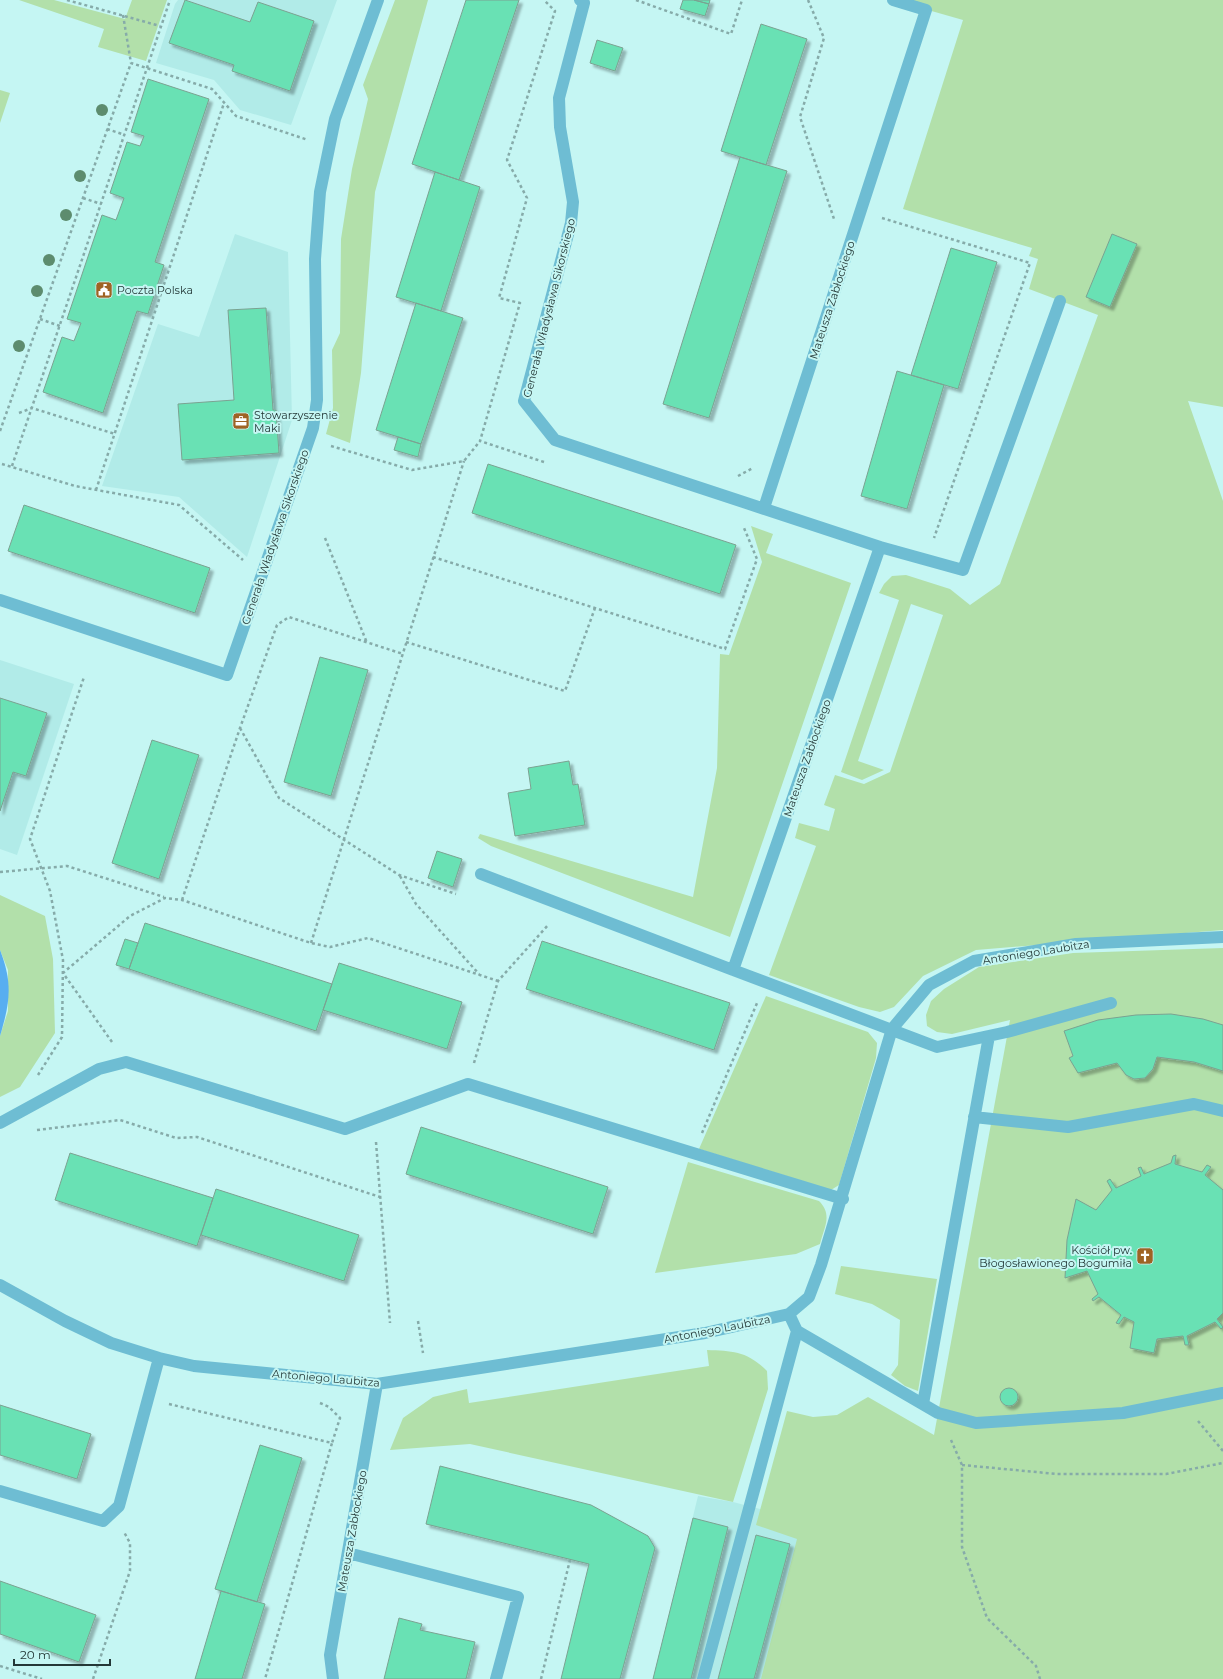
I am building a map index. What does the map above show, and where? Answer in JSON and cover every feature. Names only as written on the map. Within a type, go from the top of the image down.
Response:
[{"type":"street","name":"Generała Władysława Sikorskiego","points":[[0,600],[227,675],[313,428],[316,400],[315,251],[320,192],[335,119],[378,0]]},
{"type":"street","name":"Generała Władysława Sikorskiego","points":[[580,0],[584,3],[560,98],[560,127],[573,202],[571,223],[524,401],[555,440],[764,508]]},
{"type":"street","name":"Mateusza Zabłockiego","points":[[764,508],[926,10],[893,0]]},
{"type":"street","points":[[764,508],[880,547],[963,570],[1060,301]]},
{"type":"street","name":"Mateusza Zabłockiego","points":[[733,970],[880,547]]},
{"type":"street","points":[[481,874],[937,1047],[989,1036],[1111,1003]]},
{"type":"street","name":"Antoniego Laubitza","points":[[0,1284],[65,1321],[104,1340],[159,1358],[194,1366],[377,1384],[704,1333],[789,1314],[810,1297],[843,1199],[892,1029],[929,985],[974,961],[1076,944],[1223,937]]},
{"type":"street","points":[[923,1404],[989,1036]]},
{"type":"street","points":[[0,1123],[99,1069],[126,1062],[345,1129],[468,1084],[843,1199]]},
{"type":"street","points":[[974,1117],[1068,1127],[1194,1104],[1223,1111]]},
{"type":"street","points":[[789,1314],[797,1331],[938,1413],[976,1423],[1123,1413],[1223,1393]]},
{"type":"street","points":[[703,1679],[797,1331]]},
{"type":"street","points":[[0,1491],[103,1521],[114,1512],[119,1506],[159,1358]]},
{"type":"street","name":"Mateusza Zabłockiego","points":[[333,1679],[330,1655],[377,1384]]},
{"type":"street","points":[[348,1553],[518,1596],[496,1679]]},
{"type":"path","points":[[67,0],[160,26]]},
{"type":"path","points":[[12,466],[170,0]]},
{"type":"path","points":[[311,943],[464,461],[480,441],[520,303],[499,298],[527,198],[507,160],[555,11],[544,0]]},
{"type":"path","points":[[636,0],[731,34],[742,0]]},
{"type":"path","points":[[808,0],[824,38],[800,117],[834,220]]},
{"type":"path","points":[[0,431],[131,63],[123,16]]},
{"type":"path","points":[[131,63],[212,89],[236,116],[329,148]]},
{"type":"path","points":[[96,490],[224,103]]},
{"type":"path","points":[[107,129],[124,135]]},
{"type":"path","points":[[83,198],[101,204]]},
{"type":"path","points":[[861,212],[1030,263],[931,545]]},
{"type":"path","points":[[40,319],[60,326]]},
{"type":"path","points":[[19,413],[32,408],[115,434]]},
{"type":"path","points":[[309,440],[412,470],[464,461]]},
{"type":"path","points":[[480,441],[549,464]]},
{"type":"path","points":[[2,464],[75,486],[179,505],[245,562]]},
{"type":"path","points":[[735,478],[756,466],[776,470]]},
{"type":"path","points":[[434,557],[725,649],[757,558],[746,529],[738,526]]},
{"type":"path","points":[[325,538],[368,643]]},
{"type":"path","points":[[406,642],[565,691],[595,608]]},
{"type":"path","points":[[182,900],[240,728],[277,626],[289,617],[403,654]]},
{"type":"path","points":[[37,1077],[62,1037],[63,960],[50,892],[30,839],[84,677]]},
{"type":"path","points":[[240,728],[279,798],[399,875],[456,894]]},
{"type":"path","points":[[0,872],[67,866],[165,898],[182,900],[311,943],[330,947],[368,938],[498,981]]},
{"type":"path","points":[[399,875],[416,904],[480,975]]},
{"type":"path","points":[[63,973],[130,916],[165,898]]},
{"type":"path","points":[[468,1084],[498,981],[550,923],[556,922]]},
{"type":"path","points":[[63,973],[126,1062]]},
{"type":"path","points":[[693,1153],[766,982]]},
{"type":"path","points":[[374,1118],[390,1323]]},
{"type":"path","points":[[31,1131],[120,1120],[176,1138],[197,1137],[380,1197]]},
{"type":"path","points":[[148,1398],[332,1443]]},
{"type":"path","points":[[1181,1401],[1223,1451]]},
{"type":"path","points":[[265,1679],[340,1418],[329,1406],[318,1402]]},
{"type":"path","points":[[938,1413],[962,1465],[962,1546],[987,1618],[1036,1666],[1040,1679]]},
{"type":"path","points":[[962,1465],[1057,1474],[1166,1474],[1223,1463]]},
{"type":"path","points":[[94,1679],[130,1571],[130,1543],[114,1512]]},
{"type":"path","points":[[541,1679],[570,1560]]},
{"type":"path","points":[[0,1666],[42,1679]]},
{"type":"shaded area","points":[[178,0],[337,0],[291,125],[240,110],[214,80],[156,63],[175,4]]},
{"type":"shaded area","points":[[235,234],[288,252],[292,420],[247,557],[179,497],[102,486],[158,324],[199,337]]},
{"type":"shaded area","points":[[0,660],[74,684],[17,855],[0,849]]},
{"type":"shaded area","points":[[698,1496],[733,1502],[859,1535],[819,1679],[653,1679]]},
{"type":"green space","points":[[19,0],[54,0],[125,19],[132,0],[167,0],[146,61],[98,47],[104,29]]},
{"type":"green space","points":[[395,0],[428,0],[375,192],[361,373],[350,443],[326,434],[333,408],[332,350],[340,333],[341,239],[352,169],[368,99],[363,85]]},
{"type":"green space","points":[[893,0],[1223,0],[1223,407],[1188,401],[1223,501],[1223,930],[976,950],[923,976],[894,1007],[880,1012],[859,1007],[769,975],[816,846],[795,838],[799,823],[829,831],[835,809],[824,805],[835,775],[864,784],[890,772],[943,615],[911,604],[858,761],[884,770],[862,780],[841,772],[899,600],[879,593],[884,584],[892,576],[906,575],[950,589],[970,605],[1000,584],[1098,315],[1029,289],[1038,259],[1029,256],[1032,248],[903,209],[963,20]]},
{"type":"green space","points":[[0,90],[10,93],[0,123]]},
{"type":"green space","points":[[751,526],[773,534],[766,553],[851,583],[730,937],[491,846],[478,838],[480,834],[693,897],[717,768],[720,654],[729,655],[762,562]]},
{"type":"green space","points":[[0,895],[45,916],[53,959],[55,1033],[20,1087],[0,1097],[0,1036],[8,1011],[8,970],[0,950]]},
{"type":"green space","points":[[1223,948],[1223,1679],[761,1679],[797,1539],[756,1525],[787,1411],[813,1417],[837,1415],[868,1397],[934,1435],[1010,1020],[952,1034],[937,1032],[927,1026],[926,1015],[931,1001],[944,989],[979,967],[1073,953]]},
{"type":"green space","points":[[766,996],[868,1032],[877,1043],[876,1058],[839,1185],[831,1190],[699,1149]]},
{"type":"green space","points":[[688,1162],[819,1201],[826,1211],[827,1216],[820,1244],[796,1254],[655,1273]]},
{"type":"green space","points":[[841,1266],[937,1279],[918,1391],[905,1386],[891,1375],[898,1365],[900,1320],[872,1304],[835,1294]]},
{"type":"green space","points":[[707,1350],[739,1353],[753,1359],[767,1371],[768,1389],[733,1502],[470,1444],[390,1450],[403,1418],[433,1397],[467,1389],[469,1403],[709,1366]]},
{"type":"water","points":[[0,950],[7,973],[9,993],[0,1036]]},
{"type":"building","points":[[185,0],[250,22],[258,2],[314,21],[290,91],[232,71],[234,65],[169,43]]},
{"type":"building","points":[[466,0],[519,0],[459,180],[412,164]]},
{"type":"building","points":[[683,0],[694,0],[709,4],[705,16],[680,9]]},
{"type":"building","points":[[694,0],[710,0],[709,4]]},
{"type":"building","points":[[761,24],[807,39],[766,165],[721,151]]},
{"type":"building","points":[[597,40],[623,48],[615,71],[590,63]]},
{"type":"building","points":[[148,79],[209,99],[155,262],[164,265],[148,314],[137,311],[103,413],[43,392],[62,337],[74,341],[81,323],[67,319],[102,215],[116,220],[124,198],[110,193],[127,142],[140,146],[144,136],[131,132]]},
{"type":"building","points":[[740,157],[787,171],[709,418],[663,404]]},
{"type":"building","points":[[435,172],[480,187],[441,311],[396,297]]},
{"type":"building","points":[[1112,234],[1137,244],[1110,307],[1086,297]]},
{"type":"building","points":[[951,248],[997,262],[958,389],[911,375]]},
{"type":"building","points":[[416,303],[463,318],[421,444],[376,430]]},
{"type":"building","points":[[266,308],[273,410],[276,410],[279,453],[182,460],[178,404],[234,400],[228,310]]},
{"type":"building","points":[[897,371],[944,385],[907,509],[861,496]]},
{"type":"building","points":[[398,437],[421,444],[418,457],[394,450]]},
{"type":"building","points":[[488,464],[736,545],[720,594],[472,513]]},
{"type":"building","points":[[24,505],[210,568],[195,613],[8,551]]},
{"type":"building","points":[[320,657],[368,670],[331,796],[284,782]]},
{"type":"building","points":[[0,698],[47,713],[26,776],[13,772],[0,811]]},
{"type":"building","points":[[152,740],[199,755],[159,879],[112,863]]},
{"type":"building","points":[[569,761],[573,785],[578,784],[585,825],[515,836],[508,793],[531,789],[528,768]]},
{"type":"building","points":[[437,851],[462,859],[453,887],[428,878]]},
{"type":"building","points":[[145,923],[332,984],[316,1031],[129,969]]},
{"type":"building","points":[[125,939],[138,943],[129,969],[116,965]]},
{"type":"building","points":[[542,941],[730,1003],[714,1050],[526,989]]},
{"type":"building","points":[[339,963],[462,1002],[447,1049],[323,1010]]},
{"type":"building","points":[[1171,1014],[1203,1019],[1223,1025],[1223,1071],[1194,1062],[1157,1057],[1153,1069],[1145,1078],[1134,1079],[1126,1075],[1117,1063],[1078,1073],[1069,1058],[1073,1056],[1064,1031],[1098,1020],[1136,1015]]},
{"type":"building","points":[[421,1127],[608,1187],[593,1234],[406,1174]]},
{"type":"building","points":[[70,1153],[213,1198],[197,1246],[55,1200]]},
{"type":"building","name":"Kościół pw. Błogosławionego Bogumiła","points":[[1176,1155],[1175,1164],[1202,1172],[1207,1165],[1211,1167],[1205,1175],[1223,1190],[1223,1313],[1217,1319],[1223,1327],[1221,1329],[1215,1322],[1187,1336],[1189,1345],[1185,1345],[1183,1336],[1157,1339],[1154,1353],[1130,1348],[1134,1322],[1124,1317],[1119,1324],[1116,1323],[1121,1315],[1099,1297],[1093,1301],[1092,1299],[1098,1294],[1087,1271],[1065,1278],[1067,1240],[1076,1199],[1096,1210],[1112,1190],[1107,1181],[1110,1179],[1116,1188],[1141,1176],[1138,1168],[1141,1167],[1144,1174],[1171,1163],[1173,1156]]},
{"type":"building","points":[[216,1189],[359,1235],[344,1281],[201,1235]]},
{"type":"building","points":[[1009,1388],[1015,1391],[1018,1397],[1015,1403],[1009,1406],[1003,1403],[1000,1397],[1003,1391]]},
{"type":"building","points":[[0,1405],[91,1434],[77,1479],[0,1455]]},
{"type":"building","points":[[260,1445],[302,1458],[257,1602],[215,1589]]},
{"type":"building","points":[[440,1466],[591,1505],[648,1536],[655,1548],[620,1679],[561,1679],[589,1564],[426,1524]]},
{"type":"building","points":[[693,1518],[728,1527],[691,1679],[653,1679]]},
{"type":"building","points":[[756,1535],[790,1544],[754,1679],[718,1679]]},
{"type":"building","points":[[0,1581],[96,1615],[79,1662],[0,1634]]},
{"type":"building","points":[[221,1591],[265,1604],[242,1679],[195,1679]]},
{"type":"building","points":[[399,1618],[422,1624],[420,1630],[475,1642],[466,1679],[384,1679]]},
{"type":"place","name":"Poczta Polska","points":[[104,290]]},
{"type":"place","name":"Stowarzyszenie Maki","points":[[241,421]]},
{"type":"place","name":"Kościół pw. Błogosławionego Bogumiła","points":[[1145,1256]]}]
